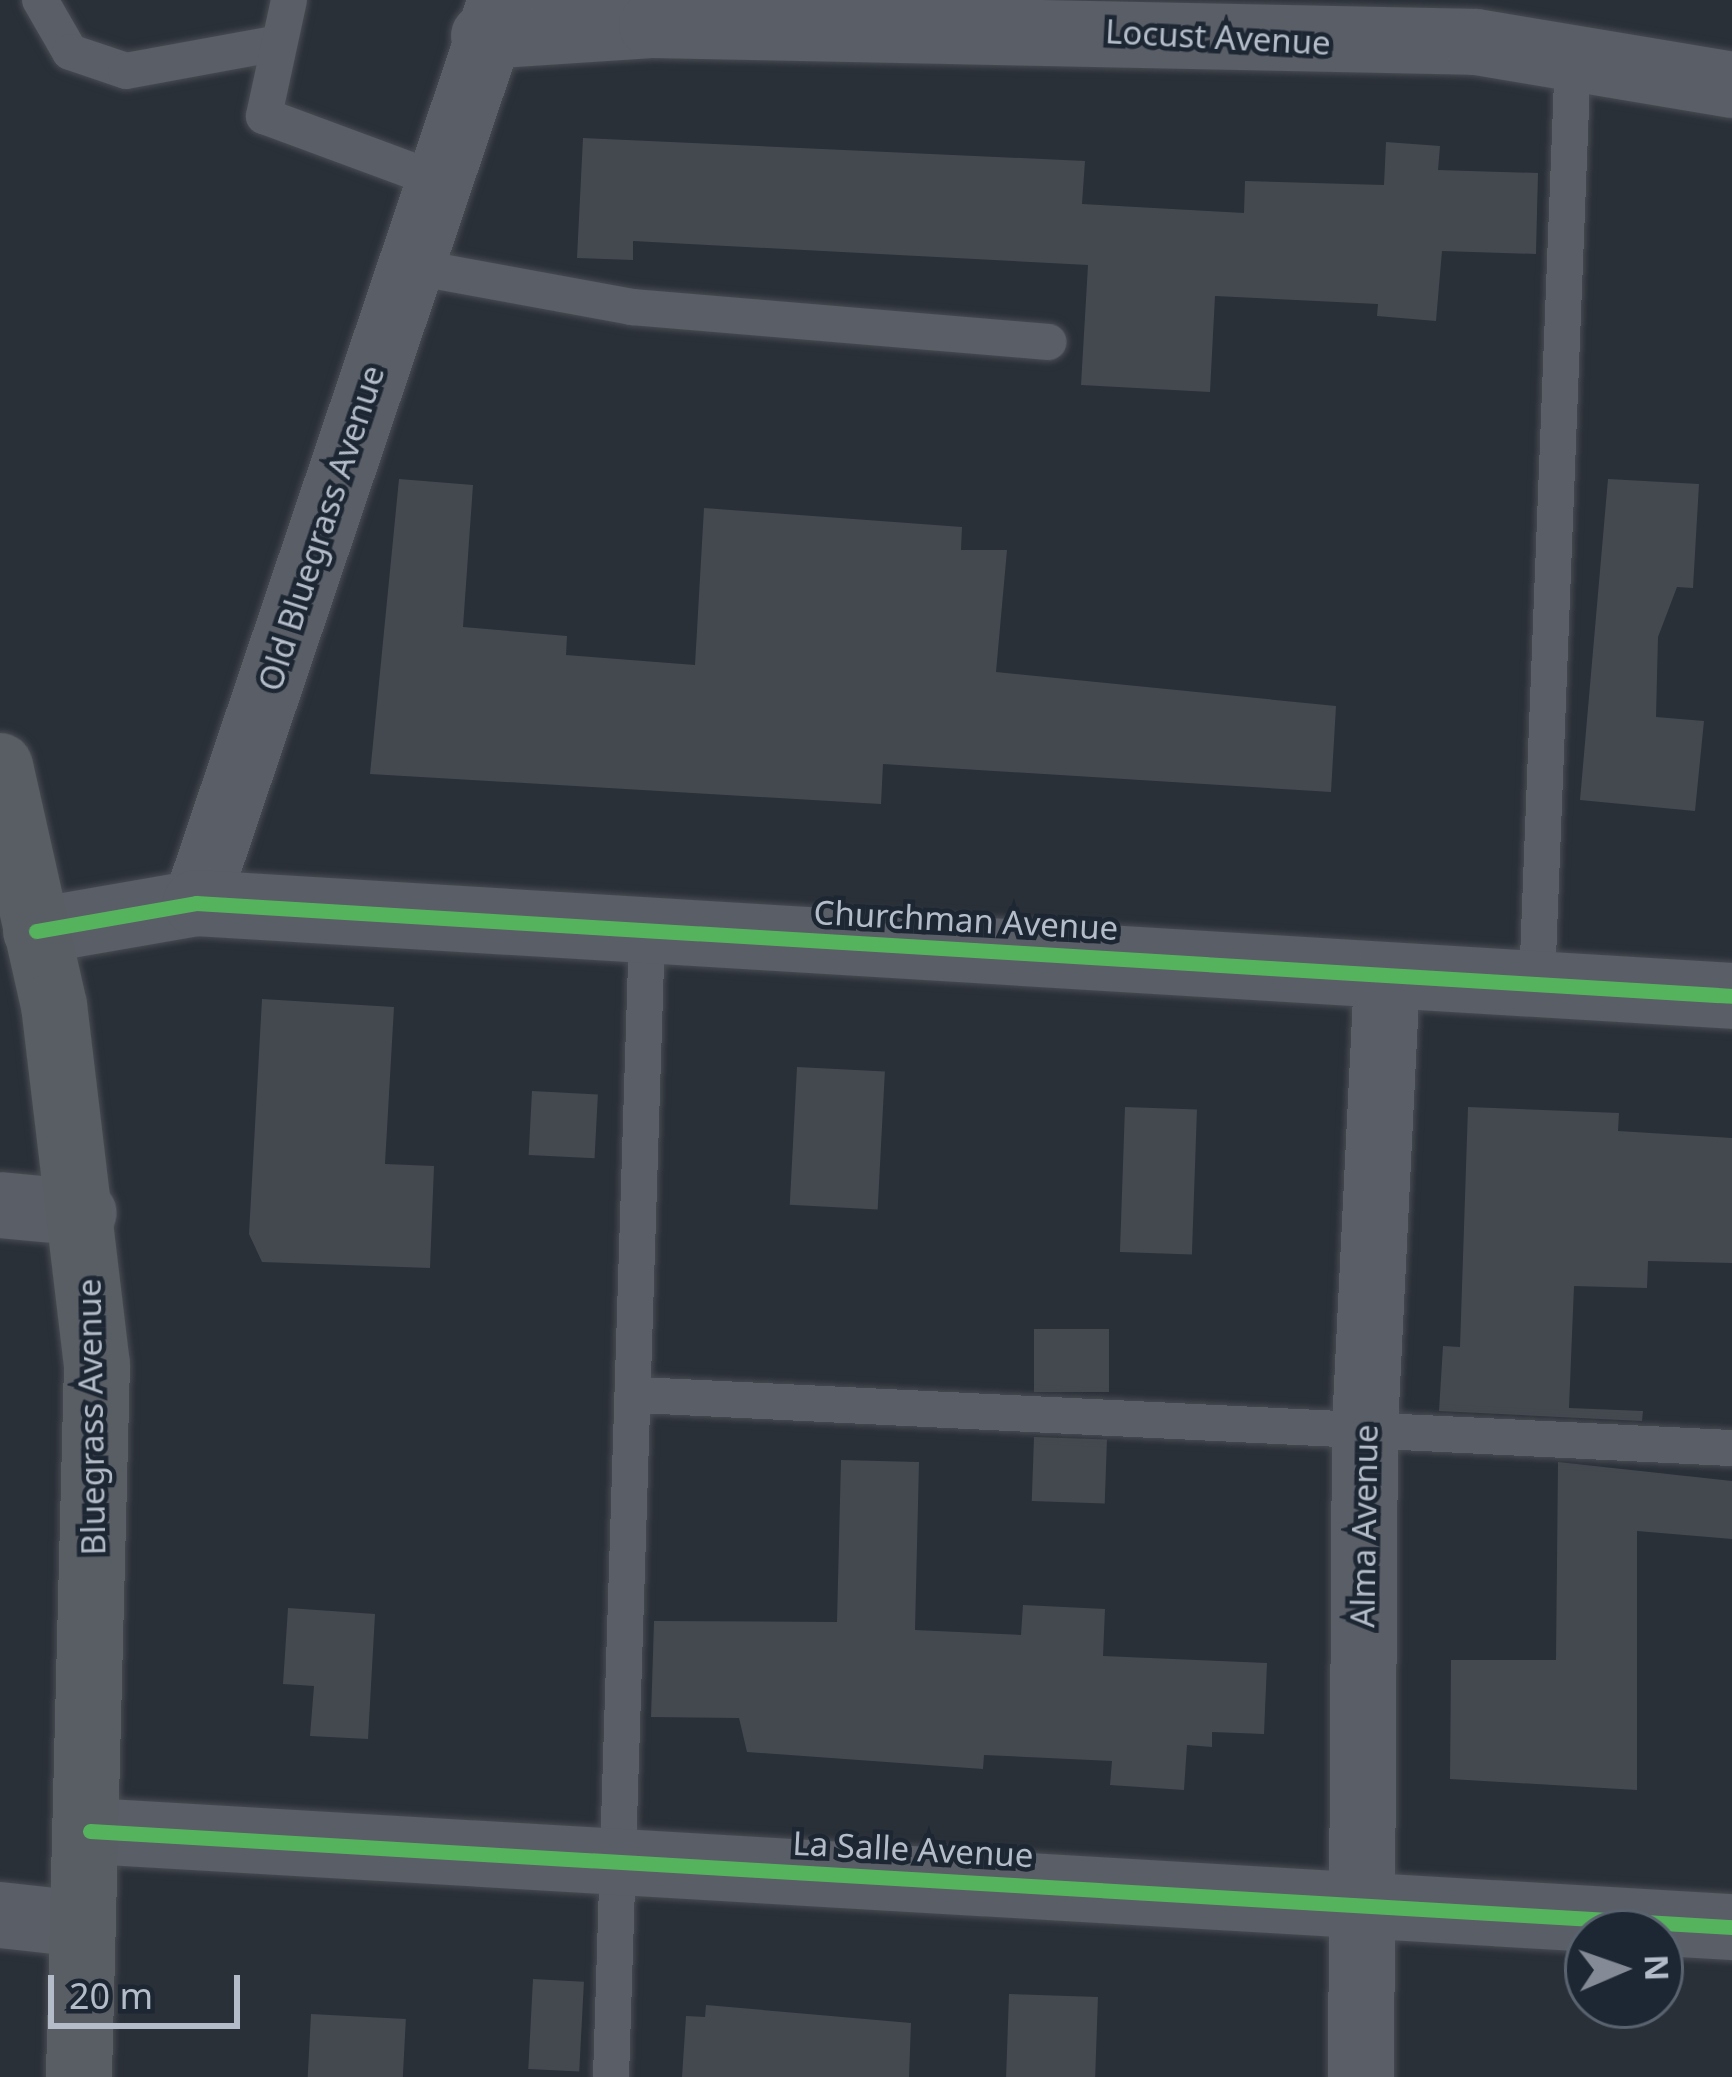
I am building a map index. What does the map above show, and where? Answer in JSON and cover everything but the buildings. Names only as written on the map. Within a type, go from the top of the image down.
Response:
[{"type":"street","name":"Locust Avenue","points":[[493,18],[652,25],[1053,29],[1573,55],[1732,86]]},
{"type":"street","name":"Old Bluegrass Avenue","points":[[196,903],[493,18]]},
{"type":"street","name":"Bluegrass Avenue","points":[[0,766],[37,931],[84,1214],[97,1364],[90,1831],[82,1924],[79,2077]]},
{"type":"street","name":"Churchman Avenue","points":[[196,903],[1732,995]]},
{"type":"street","points":[[37,931],[196,903]]},
{"type":"street","name":"Alma Avenue","points":[[1361,2077],[1365,1427],[1388,976]]},
{"type":"street","points":[[0,1205],[84,1214]]},
{"type":"street","name":"La Salle Avenue","points":[[90,1831],[1732,1927]]},
{"type":"street","points":[[0,1915],[82,1924]]},
{"type":"lane","points":[[40,0],[70,52],[127,71],[274,44]]},
{"type":"lane","points":[[289,0],[274,44],[264,116],[437,180]]},
{"type":"lane","points":[[1537,984],[1573,55]]},
{"type":"lane","points":[[409,266],[632,307],[1049,342]]},
{"type":"lane","points":[[611,2077],[611,1861],[639,1395],[647,931]]},
{"type":"lane","points":[[639,1395],[1732,1448]]},
{"type":"cycle path","points":[[36,931],[196,903],[1732,996]]},
{"type":"cycle path","points":[[90,1831],[1732,1927]]}]
